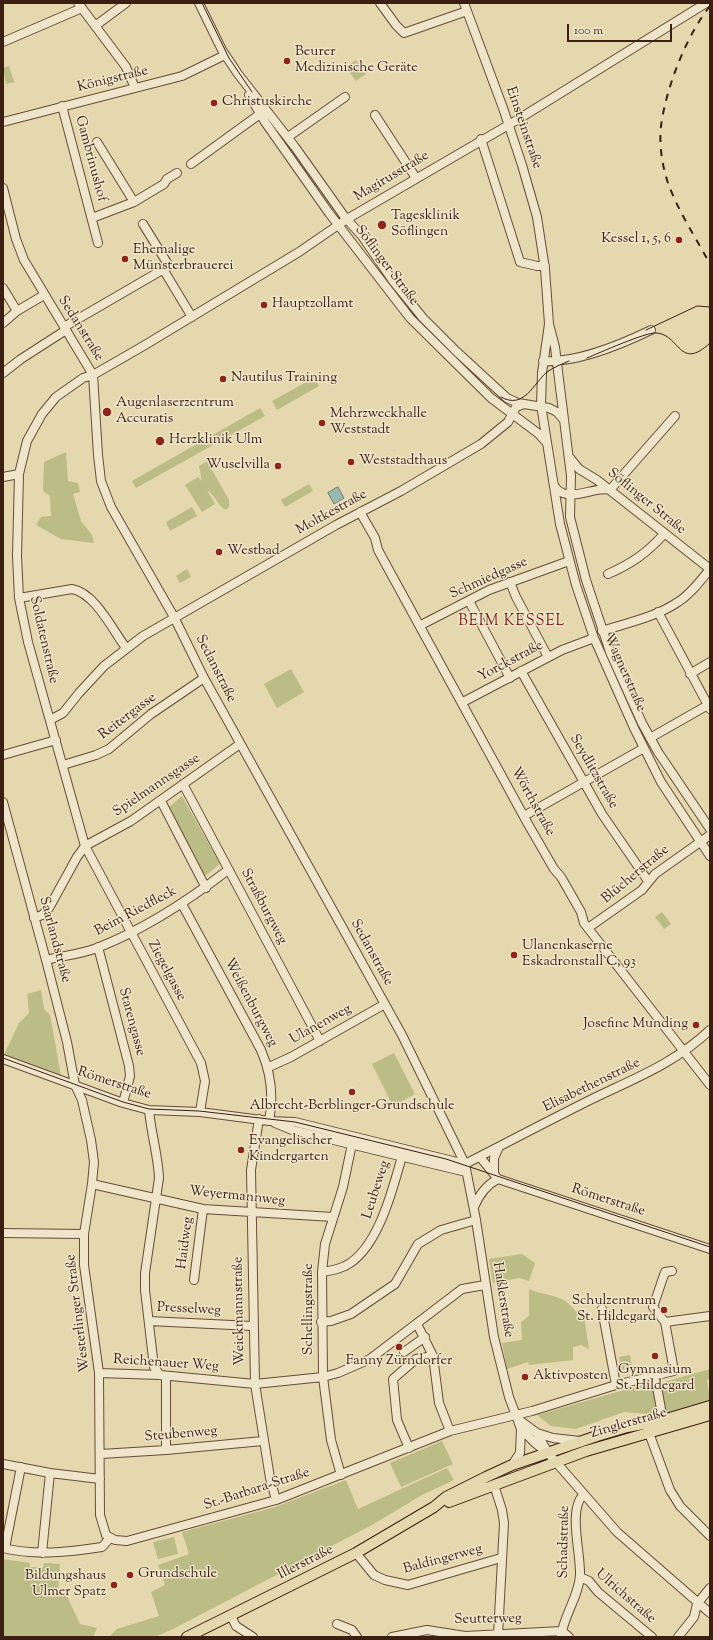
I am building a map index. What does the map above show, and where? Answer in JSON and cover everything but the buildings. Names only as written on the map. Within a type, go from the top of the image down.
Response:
[{"type":"main road","name":"Zinglerstraße","points":[[548,1453],[627,1427],[663,1420],[710,1406]]},
{"type":"main road","name":"Zinglerstraße","points":[[556,1462],[710,1415]]},
{"type":"main road","name":"Illerstraße","points":[[187,1637],[356,1552],[434,1507],[462,1488],[512,1465],[548,1453]]},
{"type":"main road","name":"Illerstraße","points":[[434,1507],[556,1462]]},
{"type":"street","points":[[95,26],[126,3]]},
{"type":"street","name":"Söflinger Straße","points":[[199,3],[225,55],[238,74],[288,137],[347,219],[375,252],[407,299],[437,333],[500,392],[512,400],[524,404],[541,405]]},
{"type":"street","points":[[380,3],[396,25],[404,33],[466,7]]},
{"type":"street","name":"Magirusstraße","points":[[93,375],[192,316],[347,219],[628,52],[706,3]]},
{"type":"street","points":[[3,42],[80,6],[126,67],[134,88]]},
{"type":"street","name":"Einsteinstraße","points":[[466,7],[508,124],[534,203],[545,266],[549,324],[557,361],[568,454]]},
{"type":"street","name":"Königstraße","points":[[3,122],[182,76],[225,55]]},
{"type":"street","name":"Söflinger Straße","points":[[238,74],[260,114],[338,225],[397,302],[418,327],[491,398],[539,434],[547,445]]},
{"type":"street","points":[[288,137],[345,97]]},
{"type":"street","name":"Gambrinushof","points":[[62,106],[98,243]]},
{"type":"street","points":[[191,164],[260,114]]},
{"type":"street","points":[[376,115],[416,178]]},
{"type":"street","points":[[481,139],[520,262],[537,266],[545,266]]},
{"type":"street","points":[[97,142],[134,202]]},
{"type":"street","name":"Gambrinushof","points":[[92,218],[134,202],[164,184],[167,179],[176,173]]},
{"type":"street","name":"Sedanstraße","points":[[3,188],[6,215],[20,252],[44,295],[93,375],[98,455],[102,481],[111,507],[174,617],[204,678],[385,1004],[457,1146],[466,1168]]},
{"type":"street","points":[[3,373],[65,328],[169,266],[144,224]]},
{"type":"street","points":[[163,269],[192,316]]},
{"type":"street","points":[[3,288],[17,311]]},
{"type":"street","points":[[3,323],[17,311],[44,295]]},
{"type":"street","name":"Einsteinstraße","points":[[547,445],[541,405],[543,361],[549,324]]},
{"type":"street","points":[[543,361],[557,361],[596,353],[651,330]]},
{"type":"street","name":"Soldatenstraße","points":[[85,846],[28,642],[19,598],[17,550],[19,474],[27,441],[45,409],[70,386],[83,378],[93,375]]},
{"type":"street","name":"Moltkestraße","points":[[50,720],[63,713],[104,666],[126,648],[174,617],[360,512],[401,491],[481,444],[508,422],[517,406],[524,404]]},
{"type":"street","points":[[541,405],[553,410],[564,421]]},
{"type":"street","points":[[554,484],[560,492],[571,494],[604,489],[610,490],[675,416]]},
{"type":"street","name":"Wagnerstraße","points":[[547,445],[560,524],[569,561],[594,638],[612,682],[661,782],[710,856]]},
{"type":"street","name":"Söflinger Straße","points":[[568,454],[576,466],[610,490],[710,569]]},
{"type":"street","name":"Wagnerstraße","points":[[568,454],[571,476],[570,517],[573,534],[602,631],[621,678],[650,738],[710,829]]},
{"type":"street","points":[[3,477],[19,474]]},
{"type":"street","name":"Wörthstraße","points":[[360,512],[375,538],[378,550],[421,625],[524,816],[554,869],[565,882],[588,928],[710,1085]]},
{"type":"street","points":[[608,574],[640,557],[652,548],[664,534]]},
{"type":"street","name":"Schmiedgasse","points":[[421,625],[510,582],[569,561]]},
{"type":"street","points":[[602,631],[658,612],[677,603],[696,586],[710,569]]},
{"type":"street","points":[[510,582],[516,597],[548,657]]},
{"type":"street","points":[[19,598],[72,589],[80,591],[93,602],[126,648]]},
{"type":"street","points":[[469,601],[510,678]]},
{"type":"street","points":[[650,738],[709,707],[658,612]]},
{"type":"street","name":"Yorckstraße","points":[[463,702],[548,657],[573,645],[594,638]]},
{"type":"street","points":[[690,674],[710,662]]},
{"type":"street","name":"Seydlitzstraße","points":[[521,672],[583,781],[623,846],[648,881]]},
{"type":"street","name":"Reitergasse","points":[[63,765],[96,755],[109,749],[151,714],[204,678]]},
{"type":"street","points":[[3,755],[56,740]]},
{"type":"street","name":"Spielmannsgasse","points":[[85,846],[131,821],[240,744]]},
{"type":"street","points":[[524,816],[583,781],[644,748]]},
{"type":"street","name":"Straßburgweg","points":[[183,784],[320,1041]]},
{"type":"street","points":[[161,801],[206,888]]},
{"type":"street","name":"Saarlandstraße","points":[[3,802],[67,1042],[75,1085]]},
{"type":"street","name":"Blücherstraße","points":[[588,928],[642,890],[648,881],[663,868],[710,835]]},
{"type":"street","points":[[34,918],[42,915],[49,908],[77,857],[85,846]]},
{"type":"street","name":"Ziegelgasse","points":[[85,846],[201,1062],[205,1081],[200,1112]]},
{"type":"street","name":"Beim Riedfleck","points":[[46,960],[98,947],[131,931],[182,904],[206,888],[228,870]]},
{"type":"street","name":"Weißenburgweg","points":[[182,904],[269,1067],[271,1108],[269,1121]]},
{"type":"street","name":"Starengasse","points":[[98,947],[129,1066],[130,1076],[123,1103]]},
{"type":"street","name":"Ulanenweg","points":[[269,1067],[291,1057],[385,1004]]},
{"type":"street","name":"Elisabethenstraße","points":[[466,1168],[480,1157],[684,1053],[710,1030]]},
{"type":"street","name":"Römerstraße","points":[[3,1059],[123,1103],[149,1110],[200,1112],[269,1121],[295,1122],[445,1163]]},
{"type":"street","name":"Westerlinger Straße","points":[[75,1085],[82,1100],[91,1140],[94,1162],[84,1234],[84,1266],[99,1373],[101,1454],[100,1515],[106,1535],[110,1538]]},
{"type":"street","points":[[149,1110],[150,1129],[158,1162],[159,1178],[145,1273],[145,1290],[154,1367],[163,1376],[166,1450]]},
{"type":"street","name":"Weickmannstraße","points":[[259,1119],[250,1170],[252,1326],[255,1384],[263,1441],[276,1500]]},
{"type":"street","name":"Römerstraße","points":[[269,1121],[292,1130],[402,1156],[445,1163]]},
{"type":"street","name":"Schellingstraße","points":[[342,1475],[331,1439],[323,1377],[321,1322],[322,1272],[325,1244],[343,1187],[352,1144]]},
{"type":"street","points":[[496,1176],[493,1163],[499,1147]]},
{"type":"street","name":"Leubeweg","points":[[322,1272],[347,1265],[358,1256],[377,1230],[388,1204],[402,1156]]},
{"type":"street","points":[[480,1157],[496,1176]]},
{"type":"street","points":[[445,1163],[466,1168]]},
{"type":"street","name":"Haßlerstraße","points":[[466,1168],[502,1371],[521,1429],[548,1453],[583,1495],[617,1532],[697,1604],[710,1613]]},
{"type":"street","points":[[474,1208],[478,1198],[496,1176]]},
{"type":"street","name":"Römerstraße","points":[[496,1176],[710,1249]]},
{"type":"street","name":"Weyermannweg","points":[[92,1184],[203,1209],[333,1217]]},
{"type":"street","name":"Haidweg","points":[[194,1280],[203,1209]]},
{"type":"street","points":[[321,1322],[331,1321],[351,1314],[395,1284],[418,1244],[441,1230],[476,1220]]},
{"type":"street","points":[[3,1233],[84,1234]]},
{"type":"street","points":[[517,1417],[616,1385],[674,1371],[665,1322],[653,1307],[665,1272],[672,1271]]},
{"type":"street","name":"Reichenauer Weg","points":[[99,1373],[163,1376],[255,1384],[323,1377],[338,1373],[370,1358],[462,1289],[486,1284]]},
{"type":"street","points":[[602,1309],[616,1385]]},
{"type":"street","points":[[665,1322],[710,1316]]},
{"type":"street","name":"Presselweg","points":[[149,1321],[252,1326]]},
{"type":"street","points":[[417,1324],[425,1337],[433,1356],[439,1403],[450,1431]]},
{"type":"street","points":[[404,1352],[425,1337]]},
{"type":"street","points":[[409,1448],[397,1420],[393,1379],[416,1359],[433,1356]]},
{"type":"street","name":"Zinglerstraße","points":[[655,1376],[663,1420]]},
{"type":"street","name":"Haßlerstraße","points":[[517,1417],[537,1433],[548,1453]]},
{"type":"street","name":"St.-Barbara-Straße","points":[[110,1538],[127,1541],[276,1500],[450,1431],[517,1417]]},
{"type":"street","points":[[512,1465],[520,1453],[521,1429]]},
{"type":"street","points":[[537,1433],[553,1438],[583,1441]]},
{"type":"street","points":[[650,1433],[670,1490],[680,1506],[710,1536]]},
{"type":"street","name":"Steubenweg","points":[[101,1454],[166,1450],[263,1441]]},
{"type":"street","points":[[3,1464],[50,1473],[100,1479]]},
{"type":"street","points":[[21,1467],[4,1548],[42,1553],[72,1552],[102,1547],[110,1538]]},
{"type":"street","points":[[42,1553],[50,1473]]},
{"type":"street","points":[[494,1485],[502,1510],[504,1523],[498,1635]]},
{"type":"street","name":"Schadstraße","points":[[562,1634],[580,1577],[576,1512],[579,1499],[583,1495]]},
{"type":"street","name":"Baldingerweg","points":[[356,1552],[374,1575],[385,1580],[408,1584],[501,1558]]},
{"type":"street","name":"Ulrichstraße","points":[[580,1577],[589,1581],[598,1592],[652,1637]]},
{"type":"street","points":[[678,1637],[694,1617],[697,1604],[710,1588]]},
{"type":"street","points":[[231,1616],[236,1626],[253,1637]]},
{"type":"street","points":[[337,1624],[352,1630],[357,1637]]},
{"type":"street","name":"Seutterweg","points":[[392,1637],[426,1630],[465,1636],[562,1634]]},
{"type":"street","points":[[562,1634],[569,1637]]},
{"type":"green space","points":[[356,60],[366,74],[356,81],[346,67]]},
{"type":"green space","points":[[9,66],[14,82],[6,84],[3,68]]},
{"type":"green space","points":[[314,378],[319,386],[277,410],[272,401]]},
{"type":"green space","points":[[260,408],[265,416],[136,488],[132,481]]},
{"type":"green space","points":[[66,452],[68,481],[78,483],[80,492],[73,494],[81,521],[92,535],[94,543],[61,539],[36,525],[41,517],[51,516],[50,496],[43,491],[44,462]]},
{"type":"green space","points":[[207,461],[229,500],[229,507],[226,510],[207,490],[215,504],[202,512],[185,485],[198,477],[202,481],[199,466]]},
{"type":"green space","points":[[309,484],[313,491],[285,507],[281,500]]},
{"type":"green space","points":[[192,507],[197,516],[170,531],[166,522]]},
{"type":"green space","points":[[187,569],[191,577],[180,583],[176,576]]},
{"type":"green space","points":[[291,669],[304,692],[277,708],[264,684]]},
{"type":"green space","points":[[182,796],[220,864],[205,876],[169,807]]},
{"type":"green space","points":[[662,912],[671,924],[664,929],[655,917]]},
{"type":"green space","points":[[41,990],[44,1009],[50,1015],[61,1076],[3,1057],[19,1023],[29,1013],[27,994]]},
{"type":"green space","points":[[394,1053],[415,1094],[393,1106],[372,1064]]},
{"type":"green space","points":[[522,1254],[535,1263],[529,1281],[520,1278],[493,1283],[489,1259]]},
{"type":"green space","points":[[529,1289],[560,1298],[570,1305],[575,1311],[583,1310],[589,1349],[581,1345],[573,1347],[573,1360],[529,1365],[528,1362],[507,1369],[502,1343],[522,1340],[521,1322],[529,1316]]},
{"type":"green space","points":[[630,1355],[632,1368],[621,1370],[619,1357]]},
{"type":"green space","points":[[710,1369],[710,1379],[707,1380],[710,1400],[666,1413],[661,1383]]},
{"type":"green space","points":[[652,1382],[658,1412],[649,1414],[624,1412],[576,1429],[551,1426],[537,1415]]},
{"type":"green space","points":[[442,1441],[453,1464],[401,1487],[390,1463]]},
{"type":"green space","points":[[447,1468],[454,1480],[422,1495],[372,1525],[173,1629],[155,1637],[109,1637],[117,1629],[159,1616],[151,1592],[165,1585],[158,1565],[189,1554],[182,1532],[275,1507],[346,1480],[358,1509]]},
{"type":"green space","points":[[174,1537],[178,1554],[158,1559],[153,1542]]},
{"type":"green space","points":[[3,1559],[30,1563],[30,1567],[43,1568],[44,1563],[60,1564],[58,1593],[66,1594],[80,1624],[97,1628],[93,1637],[3,1637]]},
{"type":"water","points":[[338,487],[344,498],[334,504],[328,493]]},
{"type":"tram line","points":[[202,3],[229,58],[252,92]]},
{"type":"tram line","points":[[646,330],[697,306],[710,307]]},
{"type":"tram line","points":[[587,358],[622,343],[656,333],[664,335],[686,353],[692,354],[700,351],[710,343]]},
{"type":"tram line","points":[[501,397],[509,400],[522,398],[547,372],[569,361]]},
{"type":"tram line","points":[[3,1058],[123,1102],[149,1109],[199,1111],[295,1122],[446,1159],[710,1247]]},
{"type":"railway","points":[[710,6],[701,18],[685,47],[672,79],[667,95],[660,140],[664,169],[672,193],[710,264]]},
{"type":"place","name":"Beurer Medizinische Geräte","points":[[287,61]]},
{"type":"place","name":"Christuskirche","points":[[214,103]]},
{"type":"place","name":"Tagesklinik Söflingen","points":[[382,225]]},
{"type":"place","name":"Kessel 1, 5, 6","points":[[679,240]]},
{"type":"place","name":"Ehemalige Münsterbrauerei","points":[[125,259]]},
{"type":"place","name":"Hauptzollamt","points":[[264,305]]},
{"type":"place","name":"Nautilus Training","points":[[223,379]]},
{"type":"place","name":"Augenlaserzentrum Accuratis","points":[[107,412]]},
{"type":"place","name":"Mehrzweckhalle Weststadt","points":[[322,423]]},
{"type":"place","name":"Herzklinik Ulm","points":[[160,441]]},
{"type":"place","name":"Weststadthaus","points":[[351,462]]},
{"type":"place","name":"Wuselvilla","points":[[278,466]]},
{"type":"place","name":"Westbad","points":[[219,552]]},
{"type":"place","name":"Ulanenkaserne Eskadronstall C, 93","points":[[514,955]]},
{"type":"place","name":"Josefine Munding","points":[[696,1025]]},
{"type":"place","name":"Albrecht-Berblinger-Grundschule","points":[[352,1092]]},
{"type":"place","name":"Evangelischer Kindergarten","points":[[241,1150]]},
{"type":"place","name":"Schulzentrum St. Hildegard","points":[[664,1310]]},
{"type":"place","name":"Fanny Zürndorfer","points":[[399,1347]]},
{"type":"place","name":"Gymnasium St. Hildegard","points":[[655,1356]]},
{"type":"place","name":"Aktivposten","points":[[525,1377]]},
{"type":"place","name":"Grundschule","points":[[130,1575]]},
{"type":"place","name":"Bildungshaus Ulmer Spatz","points":[[114,1585]]},
{"type":"district","name":"BEIM KESSEL","points":[[512,622]]}]
